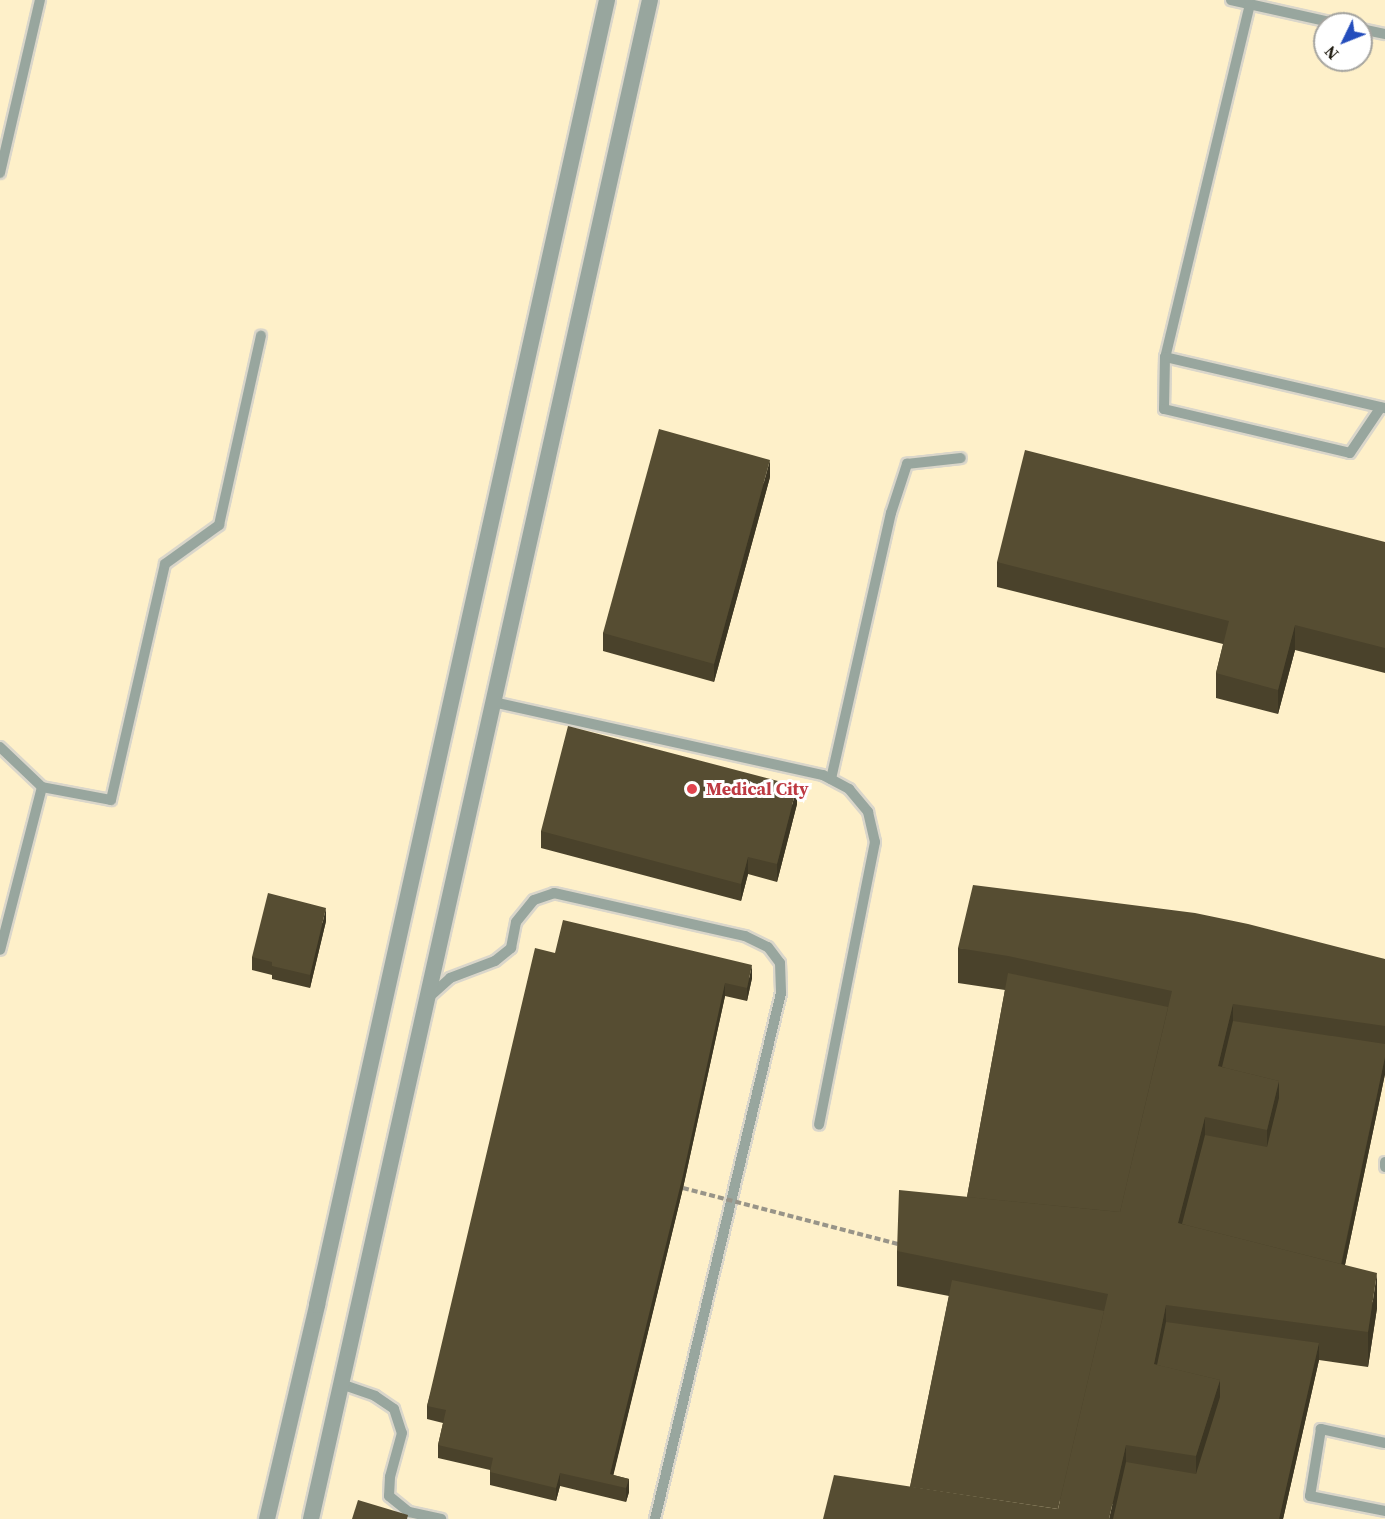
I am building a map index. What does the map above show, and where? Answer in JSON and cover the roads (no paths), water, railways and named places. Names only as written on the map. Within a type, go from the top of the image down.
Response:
[{"type":"street","points":[[267,1519],[320,1294],[607,0]]},
{"type":"street","points":[[311,1519],[650,0]]},
{"type":"lane","points":[[0,173],[40,0]]},
{"type":"lane","points":[[1231,0],[1313,18]]},
{"type":"lane","points":[[1165,357],[1383,408],[1350,453],[1164,409],[1165,357],[1250,4]]},
{"type":"lane","points":[[0,747],[42,787],[111,800],[165,564],[219,525],[261,336]]},
{"type":"lane","points":[[831,779],[891,513],[907,464],[961,458]]},
{"type":"lane","points":[[493,702],[791,766],[831,779],[849,789],[868,812],[875,842],[819,1125]]},
{"type":"lane","points":[[0,950],[42,787]]},
{"type":"lane","points":[[427,998],[450,978],[495,961],[511,948],[516,922],[534,900],[554,893],[745,936],[768,947],[780,963],[781,993],[655,1519]]},
{"type":"lane","points":[[1385,1162],[1385,1167]]},
{"type":"lane","points":[[341,1384],[375,1396],[394,1409],[402,1434],[390,1478],[389,1496],[409,1512],[441,1519]]},
{"type":"lane","points":[[1385,1443],[1321,1430],[1310,1496],[1385,1511]]},
{"type":"place","name":"Medical City","points":[[692,789]]}]
